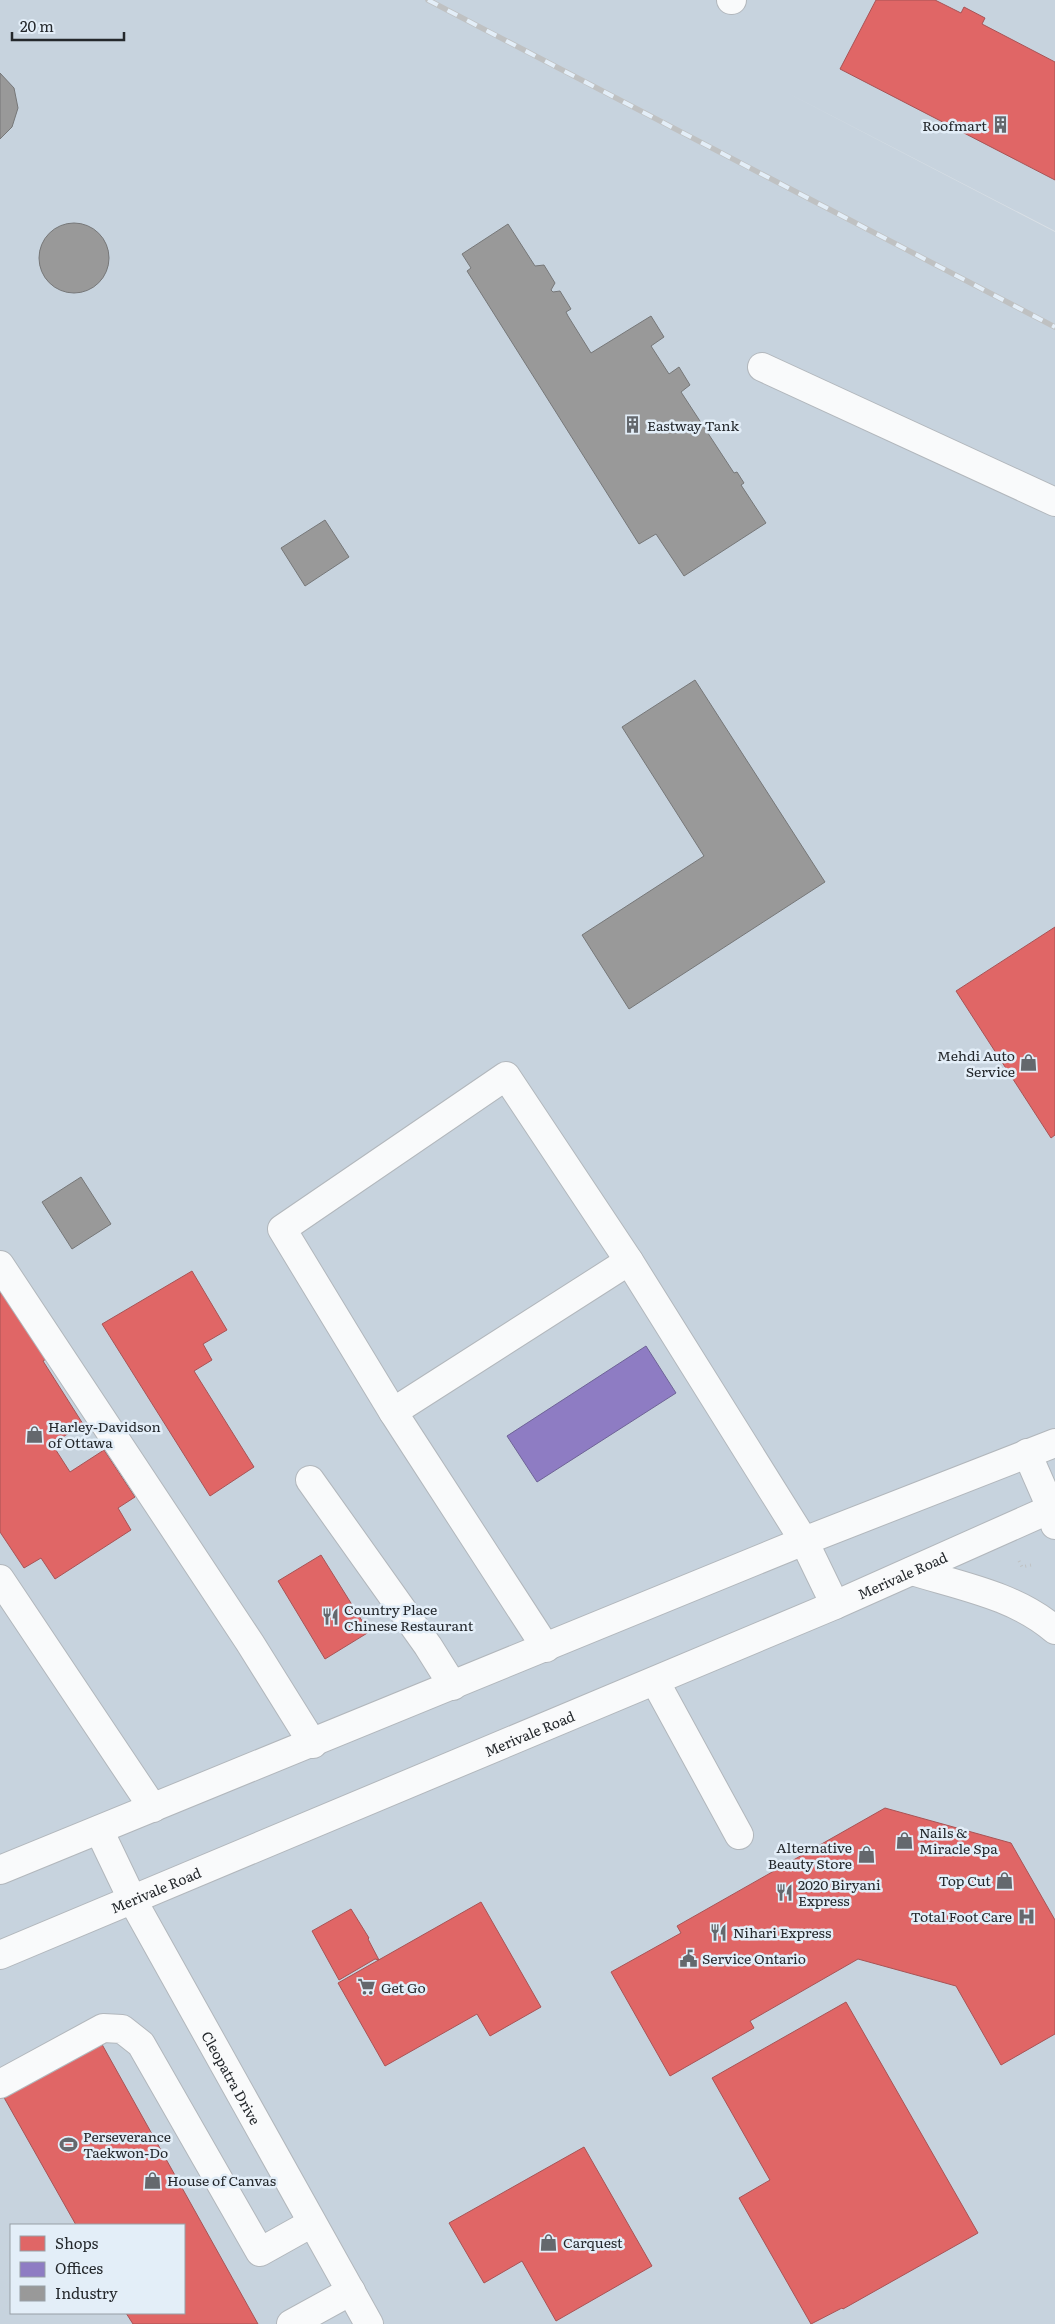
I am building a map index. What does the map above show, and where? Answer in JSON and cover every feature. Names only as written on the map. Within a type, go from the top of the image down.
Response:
[{"type":"main road","points":[[762,368],[1055,502]]},
{"type":"main road","points":[[546,1648],[393,1412],[282,1230],[506,1076],[629,1261],[804,1541],[835,1605]]},
{"type":"main road","points":[[393,1412],[629,1261]]},
{"type":"main road","points":[[0,1265],[250,1643],[313,1744]]},
{"type":"main road","points":[[0,1870],[313,1744],[804,1541],[1055,1443]]},
{"type":"main road","points":[[1027,1453],[1054,1513]]},
{"type":"main road","points":[[310,1480],[428,1646],[453,1686]]},
{"type":"main road","name":"Merivale Road","points":[[0,1955],[133,1901],[912,1571],[1054,1513]]},
{"type":"main road","points":[[912,1571],[1009,1601],[1041,1618],[1055,1630]]},
{"type":"main road","points":[[0,1579],[152,1808]]},
{"type":"main road","points":[[655,1681],[739,1835]]},
{"type":"main road","name":"Cleopatra Drive","points":[[99,1830],[133,1901],[370,2324]]},
{"type":"main road","points":[[0,2084],[103,2028],[122,2029],[141,2044],[260,2252],[312,2223]]},
{"type":"main road","points":[[291,2324],[351,2292]]},
{"type":"path","points":[[1018,1561],[1022,1567],[1031,1565]]},
{"type":"shaded area","points":[[0,0],[1055,0],[1055,231],[780,89],[1055,232],[1055,2324],[0,2324]]},
{"type":"building: Shops","name":"Roofmart","points":[[876,0],[935,0],[961,13],[964,7],[985,18],[982,24],[1055,62],[1055,180],[840,69]]},
{"type":"building: Shops","name":"Mehdi Auto Service","points":[[1055,927],[1055,1135],[1051,1138],[956,991]]},
{"type":"building: Shops","points":[[192,1271],[227,1330],[203,1344],[212,1360],[194,1371],[254,1467],[210,1496],[102,1324]]},
{"type":"building: Shops","name":"Harley-Davidson of Ottawa","points":[[0,1281],[49,1357],[43,1361],[83,1424],[52,1444],[70,1472],[104,1450],[135,1497],[118,1508],[131,1530],[55,1579],[41,1558],[24,1568],[0,1532]]},
{"type":"building: Shops","name":"Country Place Chinese Restaurant","points":[[321,1555],[369,1632],[325,1659],[278,1581]]},
{"type":"building: Shops","points":[[885,1808],[1011,1843],[1055,1920],[1055,2034],[1001,2065],[956,1986],[858,1959],[750,2021],[754,2028],[670,2076],[611,1972],[681,1933],[677,1926]]},
{"type":"building: Shops","points":[[481,1902],[541,2007],[490,2036],[477,2014],[385,2066],[338,1983]]},
{"type":"building: Shops","points":[[351,1909],[369,1938],[379,1960],[375,1959],[339,1980],[312,1931]]},
{"type":"building: Shops","points":[[846,2002],[978,2233],[843,2309],[811,2324],[739,2198],[770,2180],[712,2078]]},
{"type":"building: Shops","points":[[99,2039],[258,2324],[133,2324],[127,2314],[185,2314],[185,2224],[75,2224],[2,2094]]},
{"type":"building: Shops","name":"Carquest","points":[[584,2147],[652,2266],[556,2321],[522,2261],[484,2283],[449,2223]]},
{"type":"building: Offices","points":[[646,1346],[676,1393],[537,1482],[507,1436]]},
{"type":"building: Industry","points":[[0,73],[14,88],[18,108],[12,127],[0,139]]},
{"type":"building: Industry","points":[[81,223],[94,229],[103,238],[107,244],[109,258],[107,272],[99,283],[88,291],[67,293],[60,291],[49,283],[41,272],[39,251],[41,244],[49,233],[60,225]]},
{"type":"building: Industry","name":"Eastway Tank","points":[[508,224],[535,266],[544,265],[555,283],[551,290],[553,292],[560,291],[571,309],[566,312],[568,316],[591,353],[651,316],[664,337],[651,346],[669,374],[679,367],[690,385],[681,392],[734,473],[737,472],[744,483],[741,485],[766,523],[684,576],[656,534],[639,544],[467,271],[471,268],[462,254]]},
{"type":"building: Industry","points":[[325,520],[349,557],[305,586],[281,548]]},
{"type":"building: Industry","points":[[695,680],[825,882],[629,1009],[582,935],[704,856],[622,727]]},
{"type":"building: Industry","points":[[81,1177],[111,1224],[72,1249],[42,1202]]},
{"type":"railway","points":[[428,0],[1055,327]]},
{"type":"place","name":"Roofmart","points":[[1001,125]]},
{"type":"place","name":"Eastway Tank","points":[[633,425]]},
{"type":"place","name":"Mehdi Auto Service","points":[[1029,1063]]},
{"type":"place","name":"Harley-Davidson of Ottawa","points":[[34,1434]]},
{"type":"place","name":"Country Place Chinese Restaurant","points":[[330,1617]]},
{"type":"place","name":"Nails & Miracle Spa","points":[[905,1840]]},
{"type":"place","name":"Alternative Beauty Store","points":[[866,1855]]},
{"type":"place","name":"Top Cut","points":[[1005,1880]]},
{"type":"place","name":"2020 Biryani Express","points":[[784,1892]]},
{"type":"place","name":"Total Foot Care","points":[[1026,1916]]},
{"type":"place","name":"Nihari Express","points":[[719,1932]]},
{"type":"place","name":"Service Ontario","points":[[688,1958]]},
{"type":"place","name":"Get Go","points":[[367,1987]]},
{"type":"place","name":"Perseverance Taekwon-Do","points":[[69,2144]]},
{"type":"place","name":"House of Canvas","points":[[153,2180]]},
{"type":"place","name":"Carquest","points":[[549,2242]]}]
